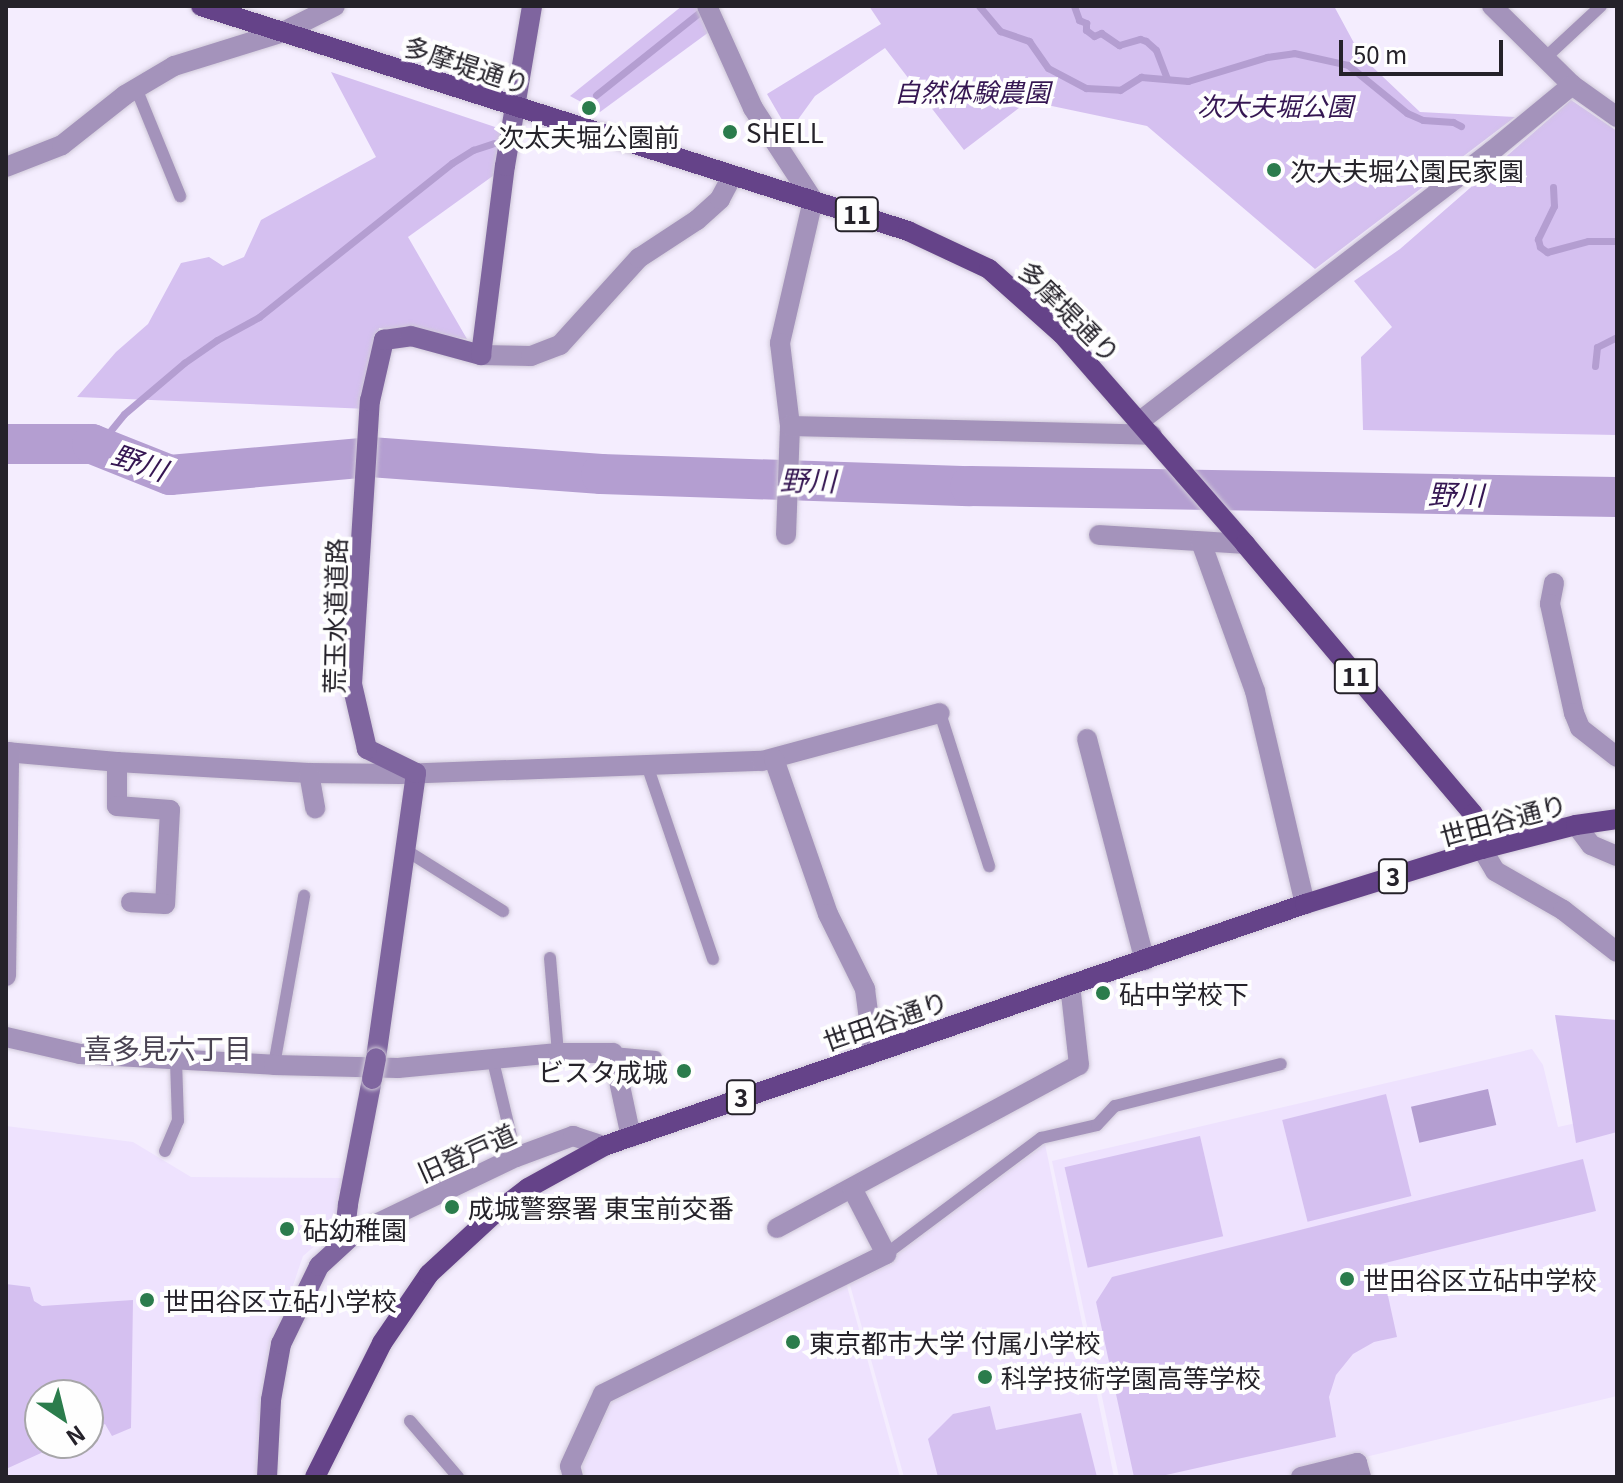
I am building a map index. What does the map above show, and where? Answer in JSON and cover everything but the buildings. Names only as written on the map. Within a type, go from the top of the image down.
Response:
[{"type":"main road","name":"多摩堤通り","points":[[201,6],[922,236],[989,269],[1038,310],[1152,435],[1473,814],[1482,849]]},
{"type":"main road","points":[[481,355],[532,6]]},
{"type":"main road","name":"荒玉水道道路","points":[[416,773],[367,749],[352,684],[369,409],[384,340],[411,336],[481,355]]},
{"type":"main road","points":[[267,1477],[271,1400],[281,1344],[319,1266],[353,1235],[346,1221],[348,1204],[376,1058],[416,773]]},
{"type":"main road","name":"世田谷通り","points":[[315,1477],[382,1343],[429,1274],[493,1215],[528,1188],[604,1146],[1305,904],[1482,849],[1576,825],[1617,819]]},
{"type":"street","points":[[1492,6],[1572,85],[1617,117]]},
{"type":"street","points":[[6,167],[62,145],[136,88],[174,66],[283,32],[316,12]]},
{"type":"street","points":[[710,13],[753,108],[813,200],[780,343],[790,432],[787,531]]},
{"type":"street","points":[[790,432],[1152,435],[1321,279],[1419,208],[1572,85]]},
{"type":"street","points":[[481,355],[531,356],[560,345],[639,258],[697,220],[720,199],[732,176]]},
{"type":"street","points":[[1099,535],[1201,542],[1241,540]]},
{"type":"street","points":[[1201,542],[1255,691],[1305,904]]},
{"type":"street","points":[[1554,583],[1550,604],[1574,713],[1580,728],[1617,757]]},
{"type":"street","points":[[6,976],[8,752],[309,773],[416,773],[647,765],[774,759],[940,713]]},
{"type":"street","points":[[1087,739],[1145,961]]},
{"type":"street","points":[[774,759],[828,914],[865,989],[873,1051]]},
{"type":"street","points":[[117,762],[117,806],[170,810],[165,904],[131,902]]},
{"type":"street","points":[[309,773],[315,808]]},
{"type":"street","points":[[1576,825],[1591,845],[1617,856]]},
{"type":"street","points":[[1482,849],[1495,871],[1563,910],[1617,952]]},
{"type":"street","points":[[777,1228],[1079,1065],[1070,985]]},
{"type":"street","points":[[6,1037],[80,1054],[176,1062],[274,1065],[398,1068],[558,1053],[613,1053],[631,1137]]},
{"type":"street","name":"旧登戸道","points":[[353,1235],[516,1157],[573,1136],[604,1146]]},
{"type":"street","points":[[573,1477],[570,1466],[603,1394],[886,1254],[852,1188]]},
{"type":"street","points":[[1301,1477],[1357,1463],[1361,1477]]},
{"type":"lane","points":[[1544,59],[1601,6]]},
{"type":"lane","points":[[136,88],[180,196]]},
{"type":"lane","points":[[940,713],[989,866]]},
{"type":"lane","points":[[647,765],[713,959]]},
{"type":"lane","points":[[404,849],[503,911]]},
{"type":"lane","points":[[274,1065],[304,896]]},
{"type":"lane","points":[[550,958],[558,1053]]},
{"type":"lane","points":[[613,1053],[656,1057]]},
{"type":"lane","points":[[493,1061],[516,1157]]},
{"type":"lane","points":[[165,1151],[178,1121],[176,1062]]},
{"type":"lane","points":[[886,1254],[1041,1138],[1097,1125],[1115,1106],[1281,1064]]},
{"type":"lane","points":[[410,1421],[458,1477]]},
{"type":"shaded area","name":"世田谷区立砧中学校","points":[[1532,1049],[1543,1065],[1558,1127],[1617,1114],[1617,1396],[1283,1477],[1119,1477],[1052,1161]]},
{"type":"shaded area","points":[[1488,1089],[1496,1125],[1419,1143],[1411,1107]]},
{"type":"shaded area","name":"世田谷区立砧小学校","points":[[6,1126],[133,1142],[191,1177],[343,1178],[336,1228],[303,1256],[273,1344],[261,1477],[6,1477]]},
{"type":"shaded area","name":"科学技術学園高等学校","points":[[1045,1144],[1114,1477],[904,1477],[848,1278],[895,1254]]},
{"type":"shaded area","name":"東京都市大学 付属小学校","points":[[845,1279],[900,1477],[585,1477],[580,1459],[603,1405]]},
{"type":"green space","points":[[682,6],[698,6],[709,32],[600,112],[570,96]]},
{"type":"green space","name":"次大夫堀公園","points":[[869,6],[1334,6],[1361,56],[1420,112],[1515,117],[1315,269],[1147,126],[1028,101],[964,150],[885,48],[815,96],[789,132],[767,94],[881,24]]},
{"type":"green space","points":[[331,72],[504,130],[497,173],[408,237],[467,339],[379,328],[369,409],[77,397],[116,352],[148,324],[181,263],[209,257],[223,266],[244,257],[261,220],[376,157]]},
{"type":"green space","points":[[1571,100],[1617,131],[1617,435],[1363,430],[1361,357],[1392,327],[1354,281],[1400,249]]},
{"type":"green space","points":[[1555,1015],[1617,1020],[1617,1132],[1576,1143]]},
{"type":"green space","points":[[1386,1094],[1411,1196],[1308,1222],[1282,1120]]},
{"type":"green space","points":[[1200,1136],[1223,1236],[1088,1268],[1065,1167]]},
{"type":"green space","points":[[1583,1159],[1596,1211],[1381,1264],[1397,1337],[1374,1342],[1353,1354],[1336,1375],[1329,1397],[1336,1437],[1157,1477],[1134,1477],[1096,1302],[1112,1277]]},
{"type":"green space","points":[[6,1284],[30,1287],[34,1301],[42,1306],[133,1300],[131,1428],[112,1436],[104,1424],[104,1379],[24,1379],[24,1459],[28,1459],[6,1469]]},
{"type":"green space","points":[[990,1406],[996,1430],[1081,1413],[1097,1477],[938,1477],[928,1439],[953,1414]]},
{"type":"waterway","points":[[979,6],[1000,31],[1029,41],[1048,68],[1086,88],[1120,90],[1141,77],[1188,81],[1267,57],[1294,53],[1348,65],[1407,113],[1423,120],[1453,122],[1461,126]]},
{"type":"waterway","points":[[1074,6],[1079,20],[1086,23],[1086,30],[1094,36],[1101,33],[1119,45],[1140,39],[1146,41],[1156,50],[1167,79]]},
{"type":"waterway","points":[[596,95],[705,8]]},
{"type":"waterway","points":[[98,446],[124,414],[184,363],[259,317],[452,163],[473,150],[494,143]]},
{"type":"waterway","points":[[1553,187],[1554,206],[1538,239],[1540,247],[1547,252],[1588,241],[1617,241]]},
{"type":"waterway","points":[[1595,366],[1597,347],[1617,337]]},
{"type":"waterway","name":"野川","points":[[6,444],[92,444],[170,475],[370,457],[601,474],[970,486],[1617,497]]},
{"type":"place","name":"次太夫堀公園前","points":[[589,108]]},
{"type":"place","name":"SHELL","points":[[730,132]]},
{"type":"place","name":"次大夫堀公園民家園","points":[[1274,170]]},
{"type":"place","name":"砧中学校下","points":[[1103,993]]},
{"type":"place","name":"ビスタ成城","points":[[684,1071]]},
{"type":"place","name":"成城警察署 東宝前交番","points":[[452,1207]]},
{"type":"place","name":"砧幼稚園","points":[[287,1229]]},
{"type":"place","name":"世田谷区立砧中学校","points":[[1347,1279]]},
{"type":"place","name":"世田谷区立砧小学校","points":[[147,1300]]},
{"type":"place","name":"東京都市大学 付属小学校","points":[[793,1342]]},
{"type":"place","name":"科学技術学園高等学校","points":[[985,1377]]},
{"type":"district","name":"喜多見六丁目","points":[[168,1047]]},
{"type":"park label","name":"自然体験農園","points":[[972,91]]}]
